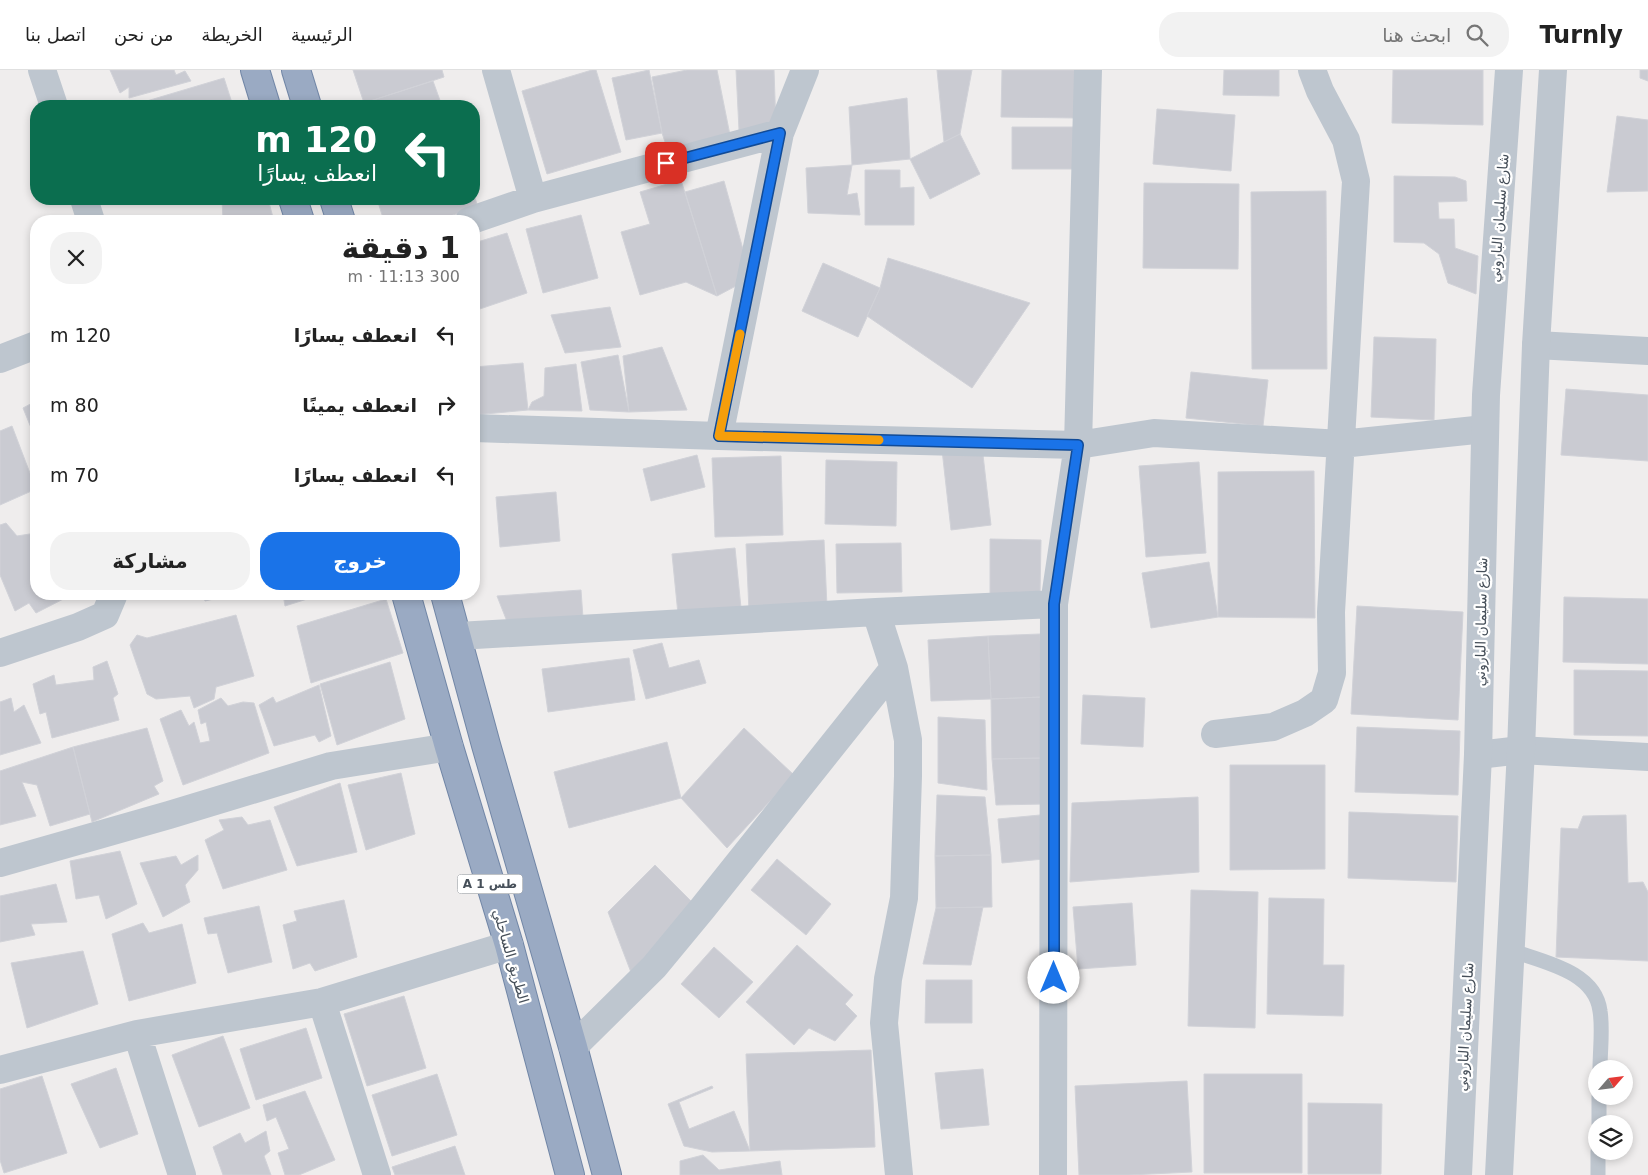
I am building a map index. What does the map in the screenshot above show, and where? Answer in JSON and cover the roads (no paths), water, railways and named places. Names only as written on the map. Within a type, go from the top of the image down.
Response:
[{"type":"highway","points":[[254,70],[264,100]]},
{"type":"highway","points":[[296,70],[305,100]]},
{"type":"highway","name":"الطريق الساحلي","points":[[408,600],[449,747],[509,945],[570,1175]]},
{"type":"highway","name":"A 1 طس","points":[[447,600],[607,1175]]},
{"type":"street","points":[[42,70],[52,100]]},
{"type":"street","points":[[496,70],[533,199]]},
{"type":"street","points":[[719,436],[780,133],[805,70]]},
{"type":"street","points":[[1054,1175],[1054,604],[1078,445],[1088,70]]},
{"type":"street","points":[[1215,734],[1273,727],[1305,713],[1324,700],[1332,673],[1331,612],[1356,181],[1346,140],[1320,91],[1312,70]]},
{"type":"street","name":"شارع سليمان الباروني","points":[[1458,1175],[1478,754],[1485,429],[1509,70]]},
{"type":"street","points":[[1500,1175],[1520,750],[1536,345],[1553,70]]},
{"type":"street","points":[[480,217],[533,199],[780,133]]},
{"type":"street","points":[[1536,345],[1648,351]]},
{"type":"street","points":[[0,359],[30,347]]},
{"type":"street","points":[[480,428],[1078,445],[1154,433],[1341,444],[1485,429]]},
{"type":"street","points":[[0,653],[78,627],[105,615],[111,600]]},
{"type":"street","points":[[458,636],[876,612],[1054,604]]},
{"type":"street","points":[[876,612],[894,668],[908,740],[904,898],[888,979],[884,1023],[899,1175]]},
{"type":"street","points":[[573,1048],[654,967],[894,668]]},
{"type":"street","points":[[0,863],[168,816],[331,766],[449,747]]},
{"type":"street","points":[[1478,754],[1520,750],[1648,757]]},
{"type":"street","points":[[0,1070],[137,1034],[322,1002],[509,945]]},
{"type":"street","points":[[322,1002],[377,1175]]},
{"type":"street","points":[[137,1034],[182,1175]]},
{"type":"lane","points":[[1510,950],[1571,972],[1582,978],[1592,988],[1598,999],[1600,1012],[1600,1060]]},
{"type":"lane","points":[[1598,1160],[1598,1175]]}]
